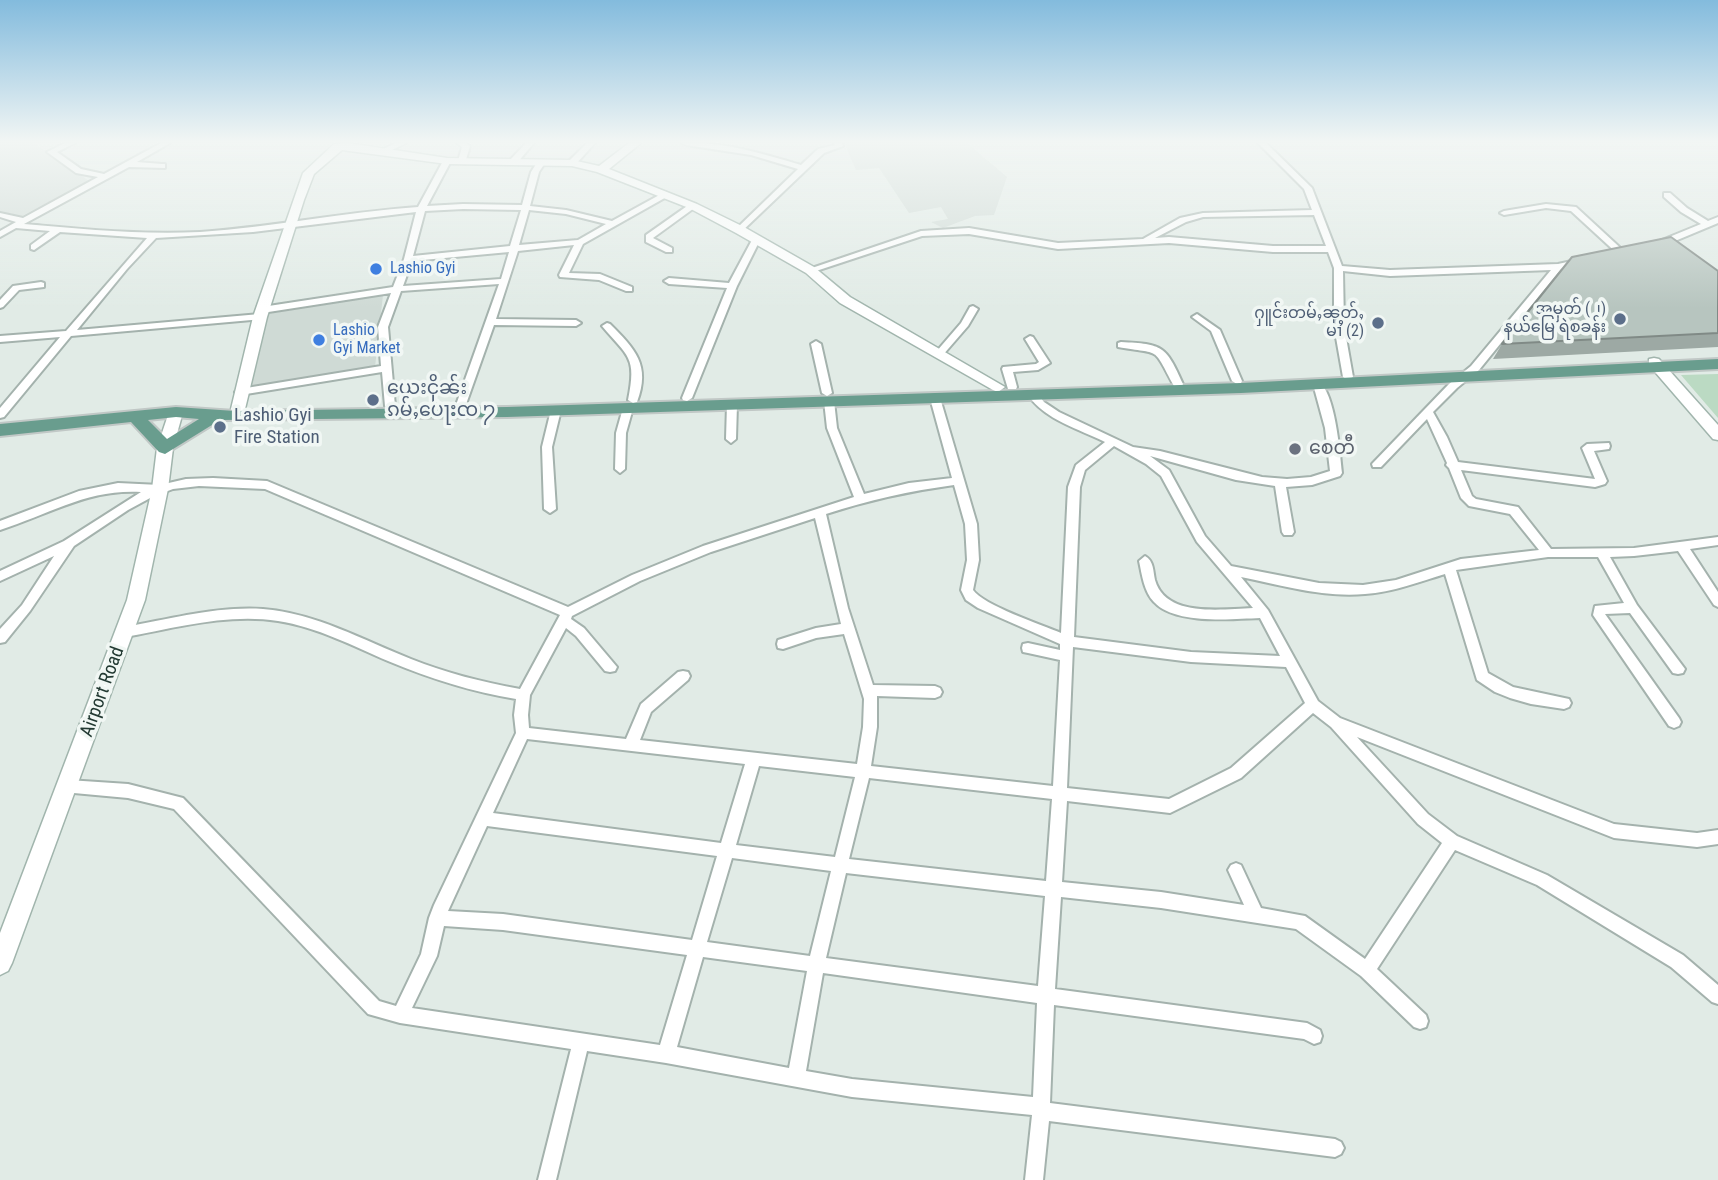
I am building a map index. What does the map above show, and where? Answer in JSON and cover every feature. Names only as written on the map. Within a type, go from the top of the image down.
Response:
[{"type":"main road","points":[[1657,364],[1718,358]]},
{"type":"main road","points":[[135,416],[165,449],[219,413],[238,410],[461,405],[732,404],[1005,387],[1178,384],[1657,364],[1718,364]]},
{"type":"main road","points":[[0,430],[176,412],[235,416],[556,410],[687,398],[935,398],[1033,395],[1318,384],[1470,372]]},
{"type":"street","points":[[0,234],[65,198]]},
{"type":"street","points":[[238,410],[240,392],[261,313],[300,198]]},
{"type":"street","points":[[390,406],[383,327],[427,198]]},
{"type":"street","points":[[461,405],[492,322],[528,198]]},
{"type":"street","points":[[408,259],[580,242],[661,198]]},
{"type":"street","points":[[674,198],[740,230],[810,270],[845,300],[939,354],[1005,387],[1007,369],[1045,363],[1030,339]]},
{"type":"street","points":[[740,230],[772,198]]},
{"type":"street","points":[[1311,198],[1338,268],[1339,326],[1348,377]]},
{"type":"street","points":[[1670,198],[1708,225]]},
{"type":"street","points":[[0,215],[20,223],[59,229],[154,236],[289,226],[421,209],[525,205],[579,213],[614,224]]},
{"type":"street","points":[[669,250],[649,240],[649,237],[693,206]]},
{"type":"street","points":[[1504,213],[1546,206],[1573,209],[1623,254]]},
{"type":"street","points":[[1144,241],[1183,220],[1203,215],[1316,212]]},
{"type":"street","points":[[1650,248],[1718,220]]},
{"type":"street","points":[[34,247],[59,229]]},
{"type":"street","points":[[810,270],[920,234],[939,232],[969,231],[1058,246],[1180,240],[1273,249],[1331,250]]},
{"type":"street","points":[[0,415],[154,236]]},
{"type":"street","points":[[687,398],[732,286],[756,240]]},
{"type":"street","points":[[580,242],[563,275],[600,277],[629,289]]},
{"type":"street","points":[[1610,257],[1637,251]]},
{"type":"street","points":[[1338,268],[1390,273],[1558,267],[1597,259]]},
{"type":"street","points":[[1377,464],[1470,372],[1558,267]]},
{"type":"street","points":[[0,340],[261,313],[397,289],[505,281]]},
{"type":"street","points":[[669,281],[732,286]]},
{"type":"street","points":[[0,305],[12,291],[41,285]]},
{"type":"street","points":[[2,286],[12,291]]},
{"type":"street","points":[[939,354],[965,324],[972,309]]},
{"type":"street","points":[[1197,317],[1215,330],[1237,381]]},
{"type":"street","points":[[492,322],[576,323]]},
{"type":"street","points":[[607,326],[636,356],[639,369],[621,433],[620,470]]},
{"type":"street","points":[[816,344],[832,429],[860,499]]},
{"type":"street","points":[[1121,345],[1156,348],[1164,355],[1178,384]]},
{"type":"street","points":[[1657,364],[1718,435]]},
{"type":"street","points":[[240,392],[386,368]]},
{"type":"street","points":[[1128,449],[1155,453],[1256,480],[1309,481],[1336,473],[1325,400],[1318,384]]},
{"type":"street","points":[[1033,395],[1040,404],[1055,414],[1128,449],[1165,473],[1201,539],[1264,613],[1313,705],[1336,723],[1423,820],[1452,842],[1542,880],[1677,961],[1718,996]]},
{"type":"street","points":[[935,398],[971,524],[973,560],[967,590],[970,597],[982,605],[1065,640],[1191,657],[1289,662]]},
{"type":"street","points":[[731,439],[732,404]]},
{"type":"street","points":[[550,509],[547,447],[556,410]]},
{"type":"street","name":"Airport Road","points":[[0,963],[5,937],[68,787],[136,600],[160,489],[165,449],[176,412]]},
{"type":"street","points":[[1429,414],[1442,437],[1451,465],[1469,502],[1514,510],[1548,553]]},
{"type":"street","points":[[1034,1180],[1042,1109],[1074,487],[1080,468],[1113,441]]},
{"type":"street","points":[[1451,465],[1595,484],[1601,481],[1587,448],[1605,446]]},
{"type":"street","points":[[400,1015],[429,956],[438,918],[523,733],[523,695],[566,616],[636,578],[707,550],[860,499],[909,487],[959,481]]},
{"type":"street","points":[[0,526],[83,494],[118,487],[160,489],[205,482],[267,485],[566,616],[610,667]]},
{"type":"street","points":[[1280,482],[1288,532]]},
{"type":"street","points":[[0,576],[69,544],[106,518],[160,489]]},
{"type":"street","points":[[796,1078],[816,966],[863,772],[870,726],[869,690],[848,628],[820,513]]},
{"type":"street","points":[[1227,570],[1319,588],[1363,590],[1396,585],[1449,567],[1548,553],[1634,552],[1718,541]]},
{"type":"street","points":[[0,638],[26,608],[69,544]]},
{"type":"street","points":[[1681,545],[1718,602]]},
{"type":"street","points":[[1601,552],[1633,608],[1678,669]]},
{"type":"street","points":[[1144,561],[1159,601],[1176,609],[1208,613],[1264,613]]},
{"type":"street","points":[[1449,567],[1482,677],[1488,682],[1532,699],[1564,703]]},
{"type":"street","points":[[1633,608],[1598,611],[1674,722]]},
{"type":"street","points":[[125,632],[229,615],[264,614],[330,632],[428,671],[495,691],[523,695]]},
{"type":"street","points":[[783,644],[816,633],[848,628]]},
{"type":"street","points":[[1028,648],[1065,656]]},
{"type":"street","points":[[631,744],[646,708],[683,676]]},
{"type":"street","points":[[869,690],[935,692]]},
{"type":"street","points":[[523,733],[1170,807],[1236,773],[1313,705]]},
{"type":"street","points":[[1336,723],[1614,831],[1697,839],[1718,837]]},
{"type":"street","points":[[666,1054],[754,758]]},
{"type":"street","points":[[68,787],[128,792],[178,803],[374,1008],[400,1015],[666,1054],[852,1088],[1042,1109],[1335,1148]]},
{"type":"street","points":[[483,819],[839,865],[1161,900],[1299,922],[1367,970],[1420,1021]]},
{"type":"street","points":[[1367,970],[1452,842]]},
{"type":"street","points":[[1236,870],[1256,915]]},
{"type":"street","points":[[438,918],[503,922],[816,966],[1046,994],[1307,1031],[1314,1037]]},
{"type":"street","points":[[547,1180],[581,1042]]},
{"type":"shaded area","points":[[0,198],[56,198],[18,218],[0,212]]},
{"type":"shaded area","points":[[899,198],[1000,198],[994,215],[975,216],[943,228],[931,222],[948,219],[941,207],[909,213]]},
{"type":"shaded area","name":"Lashio Gyi Market","points":[[383,295],[375,367],[245,389],[267,314]]},
{"type":"green space","points":[[1718,374],[1718,418],[1681,375]]},
{"type":"building","name":"အမှတ် (၂) နယ်မြေ ရဲစခန်း","points":[[1671,237],[1718,271],[1718,333],[1502,344],[1572,257]]},
{"type":"place","name":"Lashio Gyi","points":[[376,269]]},
{"type":"place","name":"အမှတ် (၂) နယ်မြေ ရဲစခန်း","points":[[1620,319]]},
{"type":"place","name":"ႁူင်းတမ်ႇၼူတ်ႇ မၢႆ (2)","points":[[1378,323]]},
{"type":"place","name":"Lashio Gyi Market","points":[[319,340]]},
{"type":"place","name":"ယေးငိုၼ်း ၵမ်ႇပေႃးၸ ႒","points":[[373,400]]},
{"type":"place","name":"Lashio Gyi Fire Station","points":[[220,427]]},
{"type":"place","name":"စေတီ","points":[[1295,449]]}]
